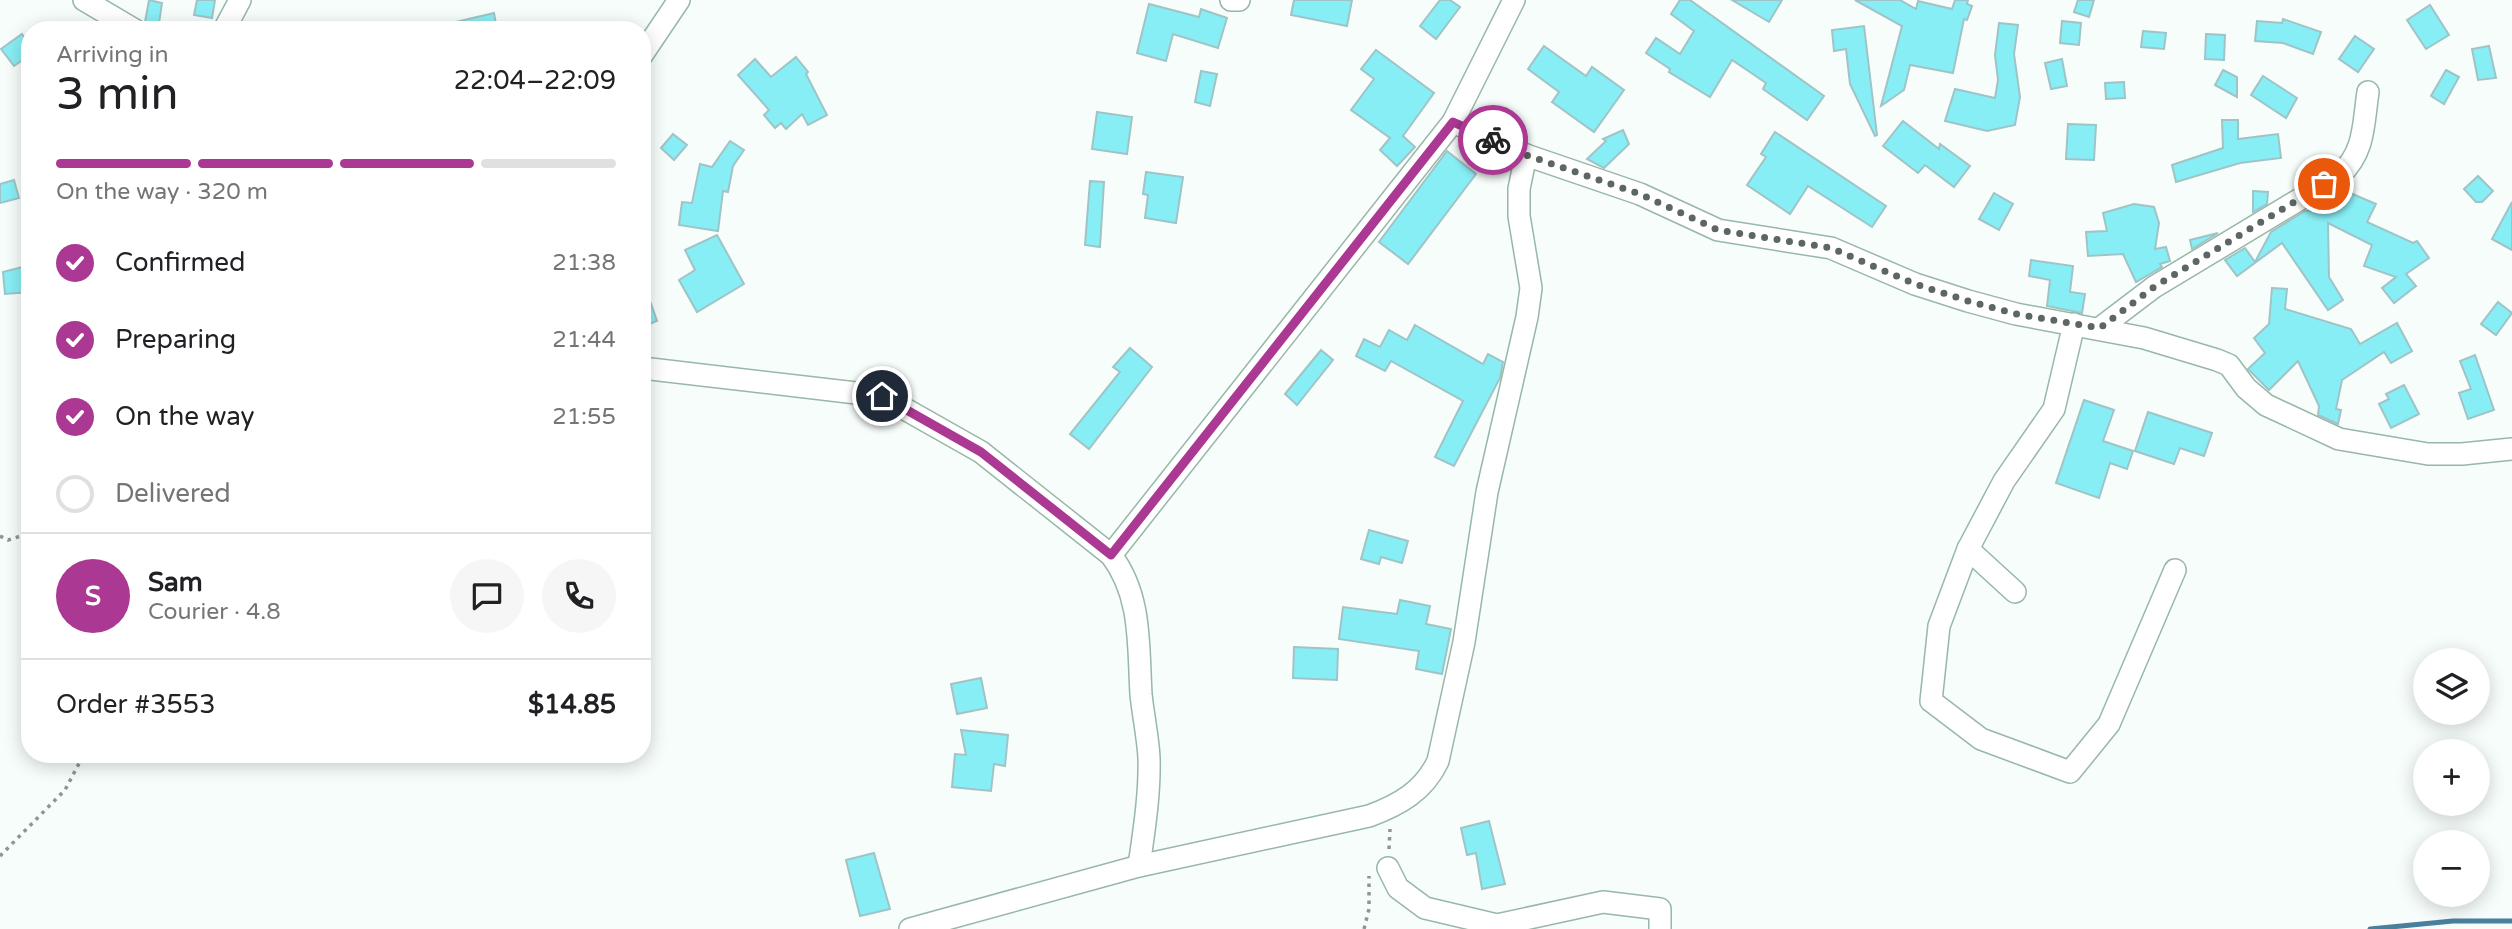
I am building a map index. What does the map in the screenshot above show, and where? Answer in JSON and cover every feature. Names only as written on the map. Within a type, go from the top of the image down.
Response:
[{"type":"street","points":[[84,0],[117,21]]},
{"type":"street","points":[[230,21],[240,0]]},
{"type":"street","points":[[651,42],[679,0]]},
{"type":"street","points":[[1231,0],[1239,0]]},
{"type":"street","points":[[1111,555],[1453,122],[1514,0]]},
{"type":"street","points":[[2100,328],[2154,287],[2340,175],[2355,160],[2362,139],[2368,92]]},
{"type":"street","points":[[1453,122],[1526,155],[1640,194],[1718,230],[1831,248],[1915,284],[1968,301],[2016,314],[2100,328],[2200,354],[2229,365],[2246,388],[2266,405],[2339,439],[2428,454],[2512,449]]},
{"type":"street","points":[[910,929],[1139,866],[1369,816],[1391,808],[1417,791],[1430,778],[1438,761],[1464,642],[1487,492],[1527,317],[1531,288],[1519,203],[1526,155]]},
{"type":"street","points":[[2074,324],[2054,409],[2004,481],[1968,549],[1939,626],[1931,701],[1981,739],[2070,772],[2109,724],[2175,570]]},
{"type":"street","points":[[651,369],[882,396],[981,452],[1111,555],[1124,572],[1134,598],[1138,630],[1149,759],[1147,814],[1139,866]]},
{"type":"street","points":[[1968,549],[2015,592]]},
{"type":"street","points":[[1388,868],[1398,888],[1425,908],[1497,925],[1603,902],[1660,909],[1660,929]]},
{"type":"path","points":[[0,536],[8,540],[21,536]]},
{"type":"path","points":[[0,856],[65,790],[79,763]]},
{"type":"building","points":[[149,0],[162,3],[159,21],[145,21]]},
{"type":"building","points":[[197,0],[215,0],[212,18],[194,15]]},
{"type":"building","points":[[1294,0],[1352,0],[1347,26],[1291,15]]},
{"type":"building","points":[[1440,0],[1450,0],[1460,7],[1436,39],[1420,26]]},
{"type":"building","points":[[1680,0],[1690,0],[1824,96],[1807,120],[1763,89],[1766,83],[1732,60],[1710,97],[1669,72],[1670,69],[1646,53],[1656,38],[1680,54],[1694,31],[1671,14]]},
{"type":"building","points":[[1732,0],[1782,0],[1769,22]]},
{"type":"building","points":[[1855,0],[1900,0],[1916,9],[1918,1],[1952,9],[1955,0],[1968,0],[1967,4],[1972,6],[1967,20],[1964,19],[1953,73],[1910,65],[1904,90],[1881,106],[1902,26]]},
{"type":"building","points":[[2078,0],[2094,0],[2089,17],[2074,12]]},
{"type":"building","points":[[1149,4],[1199,17],[1201,9],[1227,18],[1218,48],[1173,34],[1166,61],[1137,53]]},
{"type":"building","points":[[2430,5],[2449,35],[2426,49],[2407,20]]},
{"type":"building","points":[[494,13],[495,21],[460,21]]},
{"type":"building","points":[[2283,19],[2321,32],[2313,54],[2283,43],[2255,41],[2257,21],[2282,23]]},
{"type":"building","points":[[2062,21],[2081,23],[2079,45],[2060,43]]},
{"type":"building","points":[[1999,23],[2018,25],[2014,54],[2020,97],[2015,125],[1987,131],[1945,121],[1955,89],[1995,98],[1998,80],[1995,55]]},
{"type":"building","points":[[1864,26],[1875,136],[1850,84],[1846,49],[1834,51],[1832,30]]},
{"type":"building","points":[[2143,31],[2166,33],[2164,49],[2141,47]]},
{"type":"building","points":[[2206,34],[2225,35],[2224,60],[2205,59]]},
{"type":"building","points":[[21,35],[21,61],[14,66],[1,49]]},
{"type":"building","points":[[2355,36],[2374,49],[2358,72],[2339,59]]},
{"type":"building","points":[[1544,46],[1586,76],[1592,67],[1624,90],[1594,132],[1552,102],[1559,92],[1528,69]]},
{"type":"building","points":[[2489,46],[2496,78],[2478,80],[2472,49]]},
{"type":"building","points":[[1376,50],[1434,93],[1403,136],[1415,147],[1397,166],[1380,150],[1390,138],[1351,110],[1374,79],[1361,69]]},
{"type":"building","points":[[796,57],[808,72],[806,74],[827,115],[808,125],[802,114],[786,129],[781,123],[775,128],[764,115],[769,110],[738,75],[755,59],[771,77]]},
{"type":"building","points":[[2062,59],[2067,86],[2051,89],[2045,63]]},
{"type":"building","points":[[2223,70],[2237,77],[2237,97],[2215,85]]},
{"type":"building","points":[[2446,70],[2459,77],[2444,104],[2431,96]]},
{"type":"building","points":[[1201,71],[1217,74],[1210,106],[1195,102]]},
{"type":"building","points":[[2263,76],[2297,98],[2286,118],[2251,95]]},
{"type":"building","points":[[2124,82],[2125,98],[2106,99],[2105,83]]},
{"type":"building","points":[[1097,112],[1132,117],[1127,154],[1092,149]]},
{"type":"building","points":[[2222,120],[2238,120],[2238,139],[2278,134],[2281,158],[2240,163],[2176,182],[2172,165],[2223,148]]},
{"type":"building","points":[[1903,121],[1939,149],[1940,144],[1970,166],[1954,187],[1925,165],[1918,173],[1883,146]]},
{"type":"building","points":[[2068,124],[2096,125],[2094,160],[2066,159]]},
{"type":"building","points":[[1623,130],[1629,144],[1604,168],[1587,159],[1606,141],[1603,139]]},
{"type":"building","points":[[1775,132],[1886,206],[1872,227],[1808,186],[1790,214],[1747,185],[1766,157],[1761,154]]},
{"type":"building","points":[[673,134],[687,145],[674,160],[661,148]]},
{"type":"building","points":[[730,141],[744,150],[733,166],[728,192],[723,191],[718,231],[679,225],[682,202],[692,203],[700,164],[712,167]]},
{"type":"building","points":[[1447,151],[1476,174],[1408,264],[1379,242]]},
{"type":"building","points":[[1146,172],[1183,177],[1176,223],[1145,218],[1148,195],[1143,194]]},
{"type":"building","points":[[2478,176],[2493,191],[2482,202],[2476,202],[2464,189]]},
{"type":"building","points":[[14,180],[19,198],[0,203],[0,184]]},
{"type":"building","points":[[1090,181],[1104,182],[1100,247],[1085,245]]},
{"type":"building","points":[[2341,189],[2376,204],[2367,222],[2413,243],[2417,241],[2429,258],[2406,274],[2416,286],[2394,303],[2382,288],[2396,277],[2364,266],[2372,245],[2328,223],[2329,277],[2343,300],[2328,310],[2282,243],[2237,276],[2225,260],[2245,248],[2255,262],[2271,232],[2305,211],[2321,209],[2321,201]]},
{"type":"building","points":[[2253,191],[2268,192],[2267,204],[2253,212]]},
{"type":"building","points":[[1994,193],[2013,204],[1999,230],[1979,219]]},
{"type":"building","points":[[2512,202],[2512,250],[2492,239]]},
{"type":"building","points":[[2134,204],[2154,207],[2159,223],[2155,249],[2166,247],[2170,261],[2160,264],[2162,267],[2136,282],[2123,254],[2088,256],[2086,232],[2107,231],[2103,213]]},
{"type":"building","points":[[2218,233],[2192,249],[2190,240]]},
{"type":"building","points":[[717,235],[744,284],[697,312],[679,280],[695,270],[685,250]]},
{"type":"building","points":[[2031,260],[2073,266],[2070,292],[2085,294],[2082,313],[2047,306],[2050,280],[2029,276]]},
{"type":"building","points":[[21,267],[21,293],[5,294],[3,272]]},
{"type":"building","points":[[2272,288],[2287,289],[2285,309],[2351,329],[2360,344],[2397,323],[2412,351],[2391,363],[2384,352],[2342,380],[2336,409],[2341,410],[2338,424],[2318,415],[2319,406],[2298,361],[2269,390],[2248,369],[2265,353],[2254,338],[2269,324]]},
{"type":"building","points":[[2498,302],[2512,313],[2496,335],[2481,324]]},
{"type":"building","points":[[651,304],[657,321],[651,323]]},
{"type":"building","points":[[1415,325],[1483,364],[1488,354],[1503,362],[1500,378],[1454,466],[1435,457],[1463,401],[1391,361],[1385,371],[1356,356],[1364,339],[1380,347],[1389,330],[1407,340]]},
{"type":"building","points":[[1130,348],[1152,367],[1089,449],[1070,434],[1120,372],[1113,367]]},
{"type":"building","points":[[1321,350],[1333,360],[1297,405],[1285,394]]},
{"type":"building","points":[[2475,355],[2494,410],[2468,419],[2459,393],[2471,389],[2460,361]]},
{"type":"building","points":[[2404,385],[2419,414],[2391,428],[2379,404],[2389,399],[2386,394]]},
{"type":"building","points":[[2084,400],[2114,410],[2103,441],[2133,451],[2127,469],[2110,463],[2099,498],[2056,483]]},
{"type":"building","points":[[2148,412],[2212,433],[2204,456],[2180,448],[2174,464],[2135,451]]},
{"type":"building","points":[[1369,530],[1408,541],[1402,563],[1381,557],[1379,564],[1361,559]]},
{"type":"building","points":[[1400,600],[1430,606],[1426,624],[1451,629],[1442,674],[1416,669],[1419,651],[1339,639],[1343,607],[1397,614]]},
{"type":"building","points":[[1294,647],[1338,649],[1337,680],[1293,678]]},
{"type":"building","points":[[981,678],[987,708],[957,714],[951,684]]},
{"type":"building","points":[[961,730],[1008,735],[1005,766],[994,764],[991,791],[952,787],[955,754],[966,755]]},
{"type":"building","points":[[1489,821],[1505,884],[1482,889],[1476,853],[1467,855],[1461,828]]},
{"type":"building","points":[[874,853],[890,909],[860,916],[846,860]]},
{"type":"waterway","points":[[2370,929],[2453,921],[2512,921]]},
{"type":"way so far","points":[[1493,140],[1526,155],[1640,194],[1718,230],[1790,239],[1831,248],[1915,284],[1968,301],[2055,322],[2100,328],[2154,287],[2324,184]]},
{"type":"route","points":[[882,396],[981,452],[1111,555],[1453,122],[1493,140]]}]
